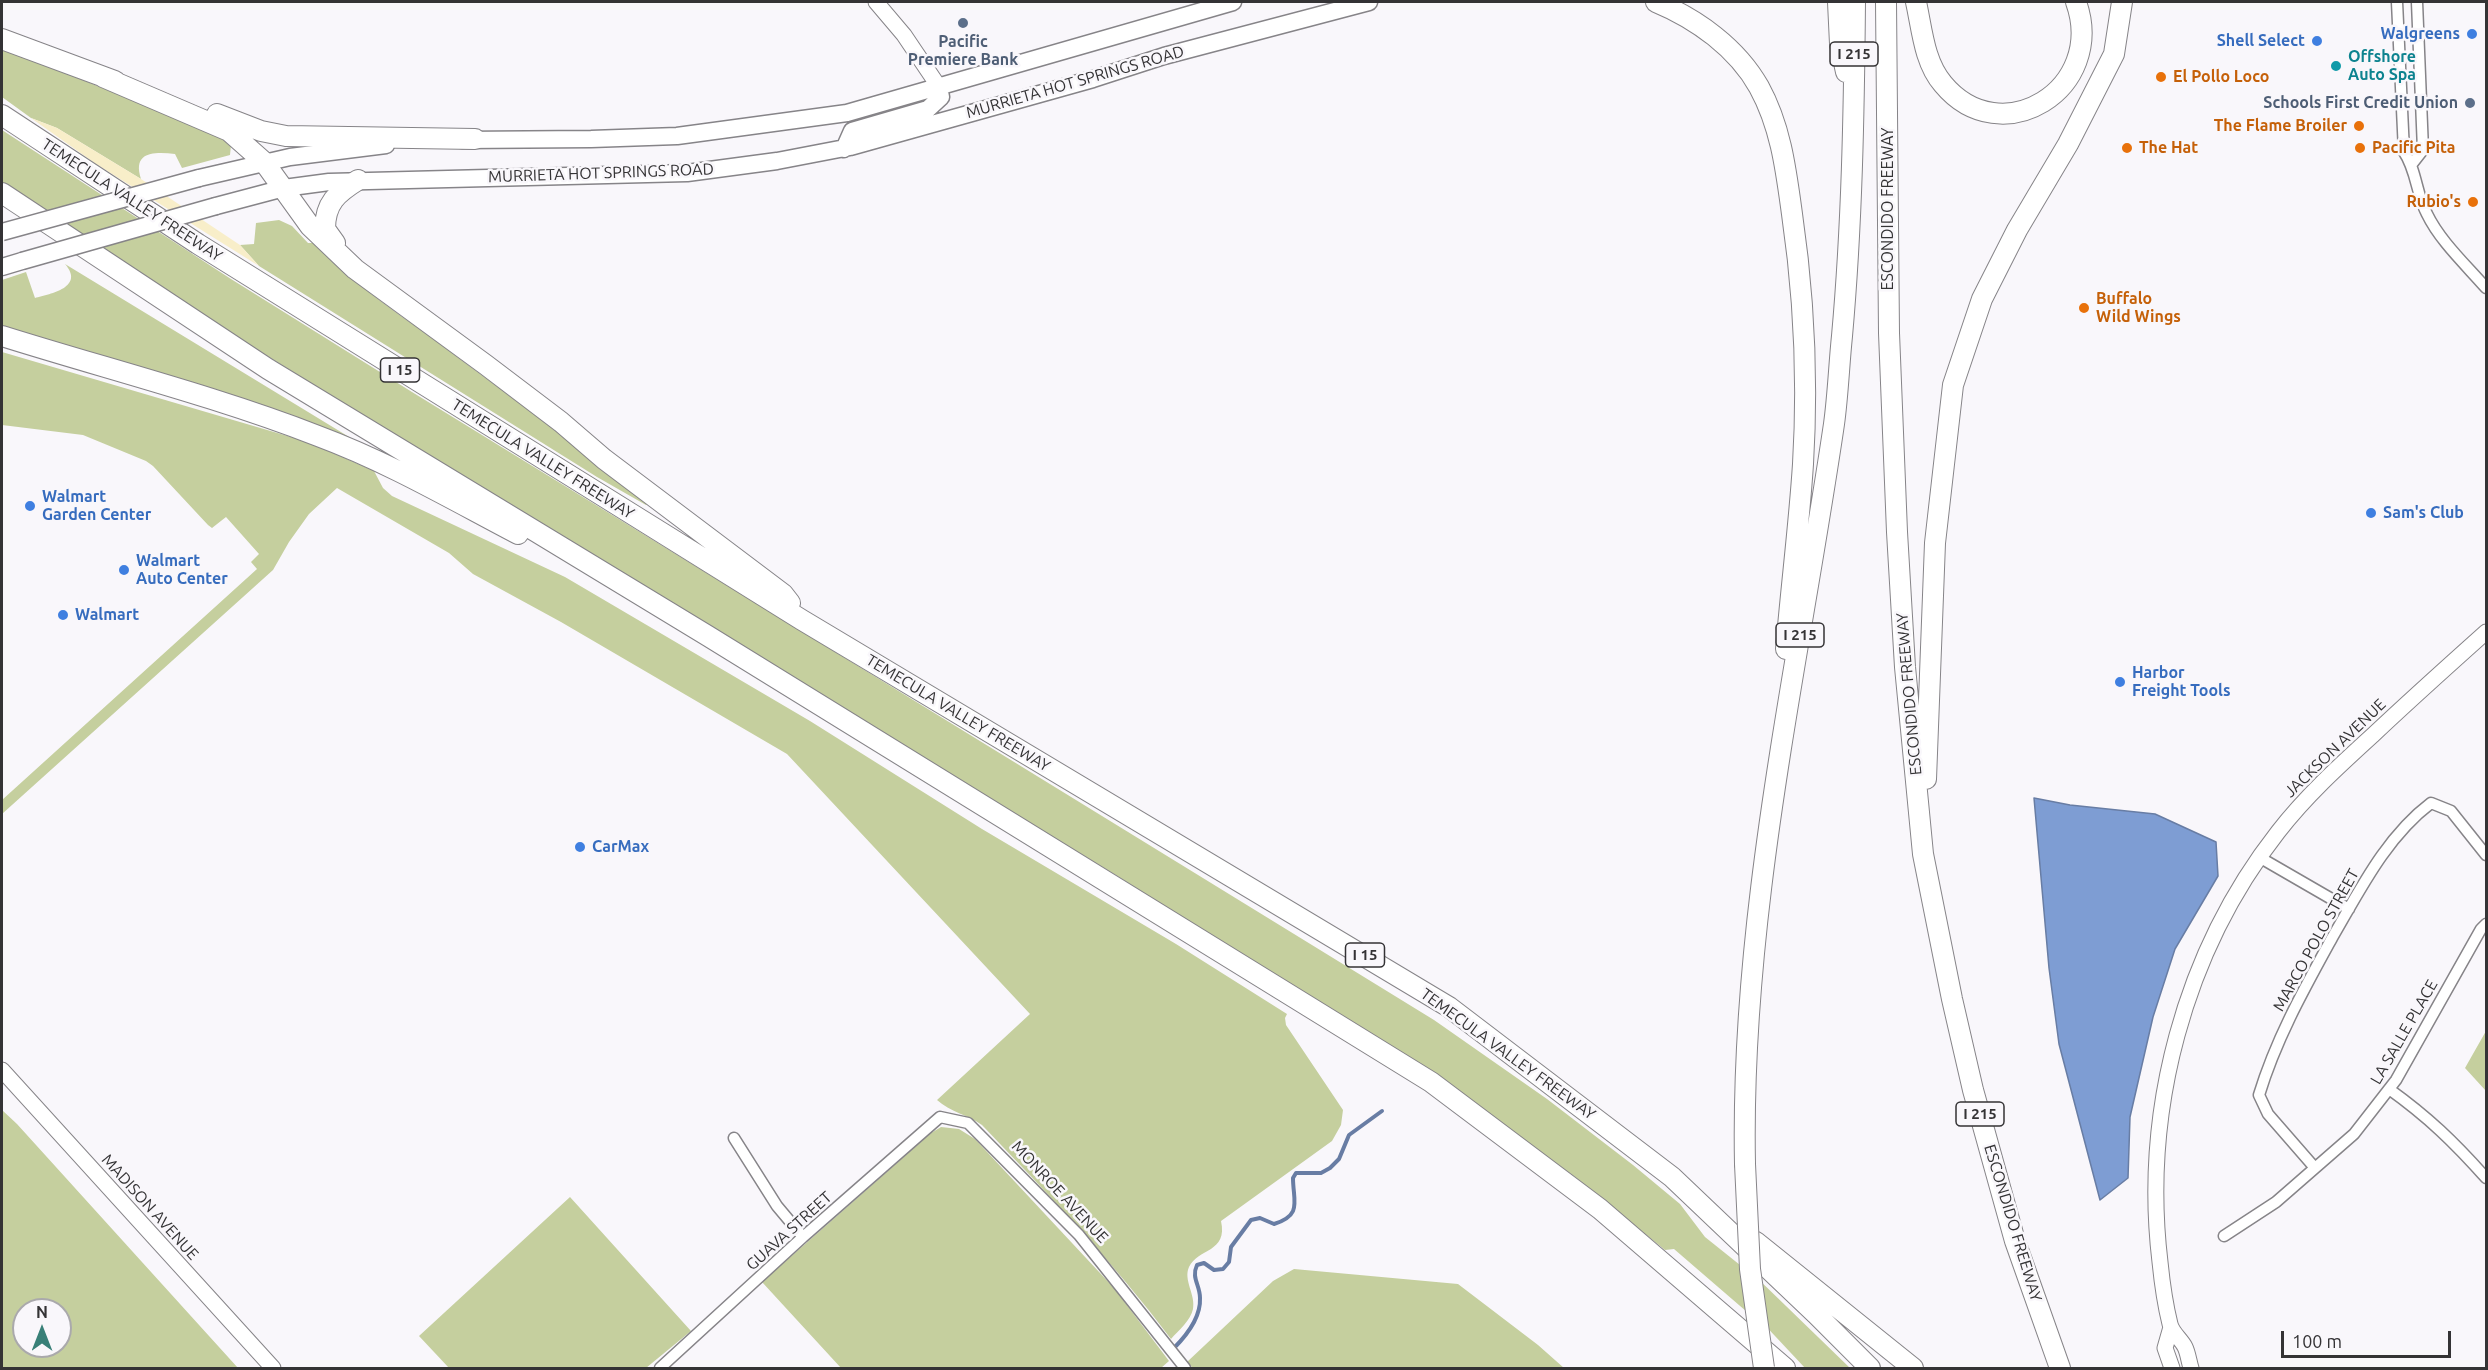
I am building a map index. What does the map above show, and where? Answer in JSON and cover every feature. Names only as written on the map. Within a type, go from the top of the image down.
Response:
[{"type":"highway","points":[[1656,2],[1680,11],[1710,31],[1748,71],[1759,86],[1775,120],[1785,163],[1797,250],[1803,349],[1803,461],[1772,814]]},
{"type":"highway","points":[[1838,2],[1840,44],[1854,107]]},
{"type":"highway","name":"I 215","points":[[1764,1368],[1750,1269],[1743,1104],[1753,964],[1772,814],[1834,420],[1848,268],[1855,2]]},
{"type":"highway","name":"ESCONDIDO FREEWAY","points":[[1887,2],[1889,333],[1897,532],[1905,667],[1923,854],[1973,1090],[2015,1241],[2060,1368]]},
{"type":"highway","points":[[1916,2],[1927,52],[1942,84],[1952,94],[1976,109],[2002,112],[2031,108],[2054,95],[2067,81],[2079,57],[2082,44],[2082,23],[2076,2]]},
{"type":"highway","points":[[1923,854],[1935,543],[1953,385],[1982,299],[2017,230],[2068,144],[2114,54],[2122,2]]},
{"type":"highway","points":[[2,39],[103,77],[229,131],[264,162],[310,226],[355,269],[518,389],[604,459],[783,594],[802,620]]},
{"type":"highway","points":[[103,77],[187,103],[261,131],[286,136],[474,139]]},
{"type":"highway","name":"TEMECULA VALLEY FREEWAY","points":[[2,115],[208,251],[802,620],[1449,1007],[1672,1177],[1870,1368]]},
{"type":"highway","points":[[355,269],[325,229],[325,218],[327,207],[334,198],[358,180]]},
{"type":"highway","points":[[2,193],[268,369]]},
{"type":"highway","points":[[2,209],[708,636],[1431,1082],[1600,1209],[1785,1368]]},
{"type":"highway","points":[[2,336],[319,436],[399,471],[708,636]]},
{"type":"highway","points":[[1672,1177],[1802,1277],[1913,1368]]},
{"type":"main road","points":[[844,149],[852,131],[928,110],[942,97],[939,87],[910,43],[876,2]]},
{"type":"main road","name":"MURRIETA HOT SPRINGS ROAD","points":[[2,232],[199,178],[264,162],[334,150],[474,139],[677,136],[847,113],[1233,2]]},
{"type":"main road","name":"MURRIETA HOT SPRINGS ROAD","points":[[2,267],[284,188],[358,180],[687,173],[777,162],[844,149],[1093,79],[1164,56],[1346,4],[1370,2]]},
{"type":"main road","name":"JACKSON AVENUE","points":[[2172,1368],[2165,1348],[2170,1327],[2156,1225],[2158,1133],[2168,1071],[2178,1031],[2200,967],[2227,910],[2259,857],[2279,831],[2326,777],[2487,632]]},
{"type":"main road","name":"MADISON AVENUE","points":[[2,1070],[273,1368]]},
{"type":"main road","name":"JACKSON AVENUE","points":[[2170,1327],[2185,1347],[2191,1368]]},
{"type":"street","points":[[2397,2],[2404,152],[2412,164],[2426,212],[2434,227],[2487,288]]},
{"type":"street","points":[[2412,164],[2423,150],[2417,2]]},
{"type":"street","name":"MARCO POLO STREET","points":[[2315,1168],[2268,1114],[2259,1095],[2269,1061],[2297,1001],[2378,860],[2410,819],[2431,803],[2451,811],[2487,855]]},
{"type":"street","points":[[2259,857],[2349,909]]},
{"type":"street","name":"LA SALLE PLACE","points":[[2224,1236],[2276,1202],[2354,1134],[2396,1080],[2481,929],[2487,924]]},
{"type":"street","points":[[2389,1089],[2423,1113],[2487,1178]]},
{"type":"street","name":"GUAVA STREET","points":[[660,1368],[803,1237],[940,1117]]},
{"type":"street","name":"MONROE AVENUE","points":[[940,1117],[968,1123],[1078,1234],[1185,1368]]},
{"type":"street","points":[[734,1138],[777,1206],[803,1237]]},
{"type":"green space","points":[[2,47],[222,137],[231,145],[230,155],[182,168],[175,154],[147,155],[140,163],[141,179],[57,128],[31,118],[2,97]]},
{"type":"green space","points":[[2,130],[231,279],[412,392],[1434,1020],[1547,1099],[1680,1204],[1705,1237],[1745,1269],[1754,1318],[1674,1249],[1665,1250],[1575,1177],[1443,1081],[1114,874],[436,461],[187,306],[2,182]]},
{"type":"green space","points":[[279,220],[292,226],[308,243],[315,243],[342,270],[373,295],[543,421],[648,503],[646,505],[597,477],[259,266],[240,245],[254,244],[256,223]]},
{"type":"green space","points":[[65,264],[359,443],[2,333],[2,280],[26,272],[35,298],[57,292],[69,284],[70,272]]},
{"type":"green space","points":[[2,352],[308,442],[374,471],[383,488],[392,496],[565,577],[810,721],[982,829],[1176,944],[1287,1014],[1286,1025],[1343,1110],[1341,1125],[1332,1141],[1221,1221],[1222,1231],[1216,1245],[1199,1256],[1189,1267],[1188,1277],[1193,1298],[1192,1313],[1171,1339],[1104,1256],[982,1125],[937,1100],[1030,1014],[787,754],[561,622],[473,574],[449,553],[337,488],[309,514],[273,570],[2,814],[2,800],[257,569],[251,562],[259,554],[226,517],[212,528],[208,525],[146,461],[83,435],[2,425]]},
{"type":"green space","points":[[2486,1031],[2486,1091],[2465,1068]]},
{"type":"green space","points":[[2,1110],[17,1124],[238,1368],[2,1368]]},
{"type":"green space","points":[[941,1127],[959,1129],[975,1139],[1114,1288],[1169,1361],[1161,1368],[841,1368],[762,1282],[931,1133]]},
{"type":"green space","points":[[570,1197],[691,1331],[646,1368],[449,1368],[419,1336]]},
{"type":"green space","points":[[1294,1269],[1458,1284],[1538,1345],[1564,1368],[1193,1368],[1187,1362],[1273,1281]]},
{"type":"green space","points":[[1754,1275],[1850,1368],[1805,1368],[1760,1320]]},
{"type":"sand","points":[[31,118],[57,128],[141,179],[240,245],[259,266],[96,164]]},
{"type":"water","points":[[2034,798],[2070,805],[2155,814],[2216,842],[2218,876],[2175,949],[2153,1017],[2130,1117],[2128,1178],[2100,1200],[2059,1044],[2049,968]]},
{"type":"waterway","points":[[1174,1348],[1196,1319],[1200,1305],[1200,1293],[1195,1278],[1197,1265],[1204,1263],[1214,1270],[1223,1269],[1229,1262],[1231,1247],[1251,1220],[1260,1218],[1274,1224],[1289,1216],[1293,1212],[1295,1200],[1293,1178],[1296,1173],[1321,1173],[1330,1168],[1339,1159],[1349,1135],[1382,1111]]},
{"type":"place","name":"Pacific Premiere Bank","points":[[963,23]]},
{"type":"place","name":"Walgreens","points":[[2472,34]]},
{"type":"place","name":"Shell Select","points":[[2317,41]]},
{"type":"place","name":"Offshore Auto Spa","points":[[2336,66]]},
{"type":"place","name":"El Pollo Loco","points":[[2161,77]]},
{"type":"place","name":"Schools First Credit Union","points":[[2470,103]]},
{"type":"place","name":"The Flame Broiler","points":[[2359,126]]},
{"type":"place","name":"The Hat","points":[[2127,148]]},
{"type":"place","name":"Pacific Pita","points":[[2360,148]]},
{"type":"place","name":"Rubio's","points":[[2473,202]]},
{"type":"place","name":"Buffalo Wild Wings","points":[[2084,308]]},
{"type":"place","name":"Walmart Garden Center","points":[[30,506]]},
{"type":"place","name":"Sam's Club","points":[[2371,513]]},
{"type":"place","name":"Walmart Auto Center","points":[[124,570]]},
{"type":"place","name":"Walmart","points":[[63,615]]},
{"type":"place","name":"Harbor Freight Tools","points":[[2120,682]]},
{"type":"place","name":"CarMax","points":[[580,847]]}]
